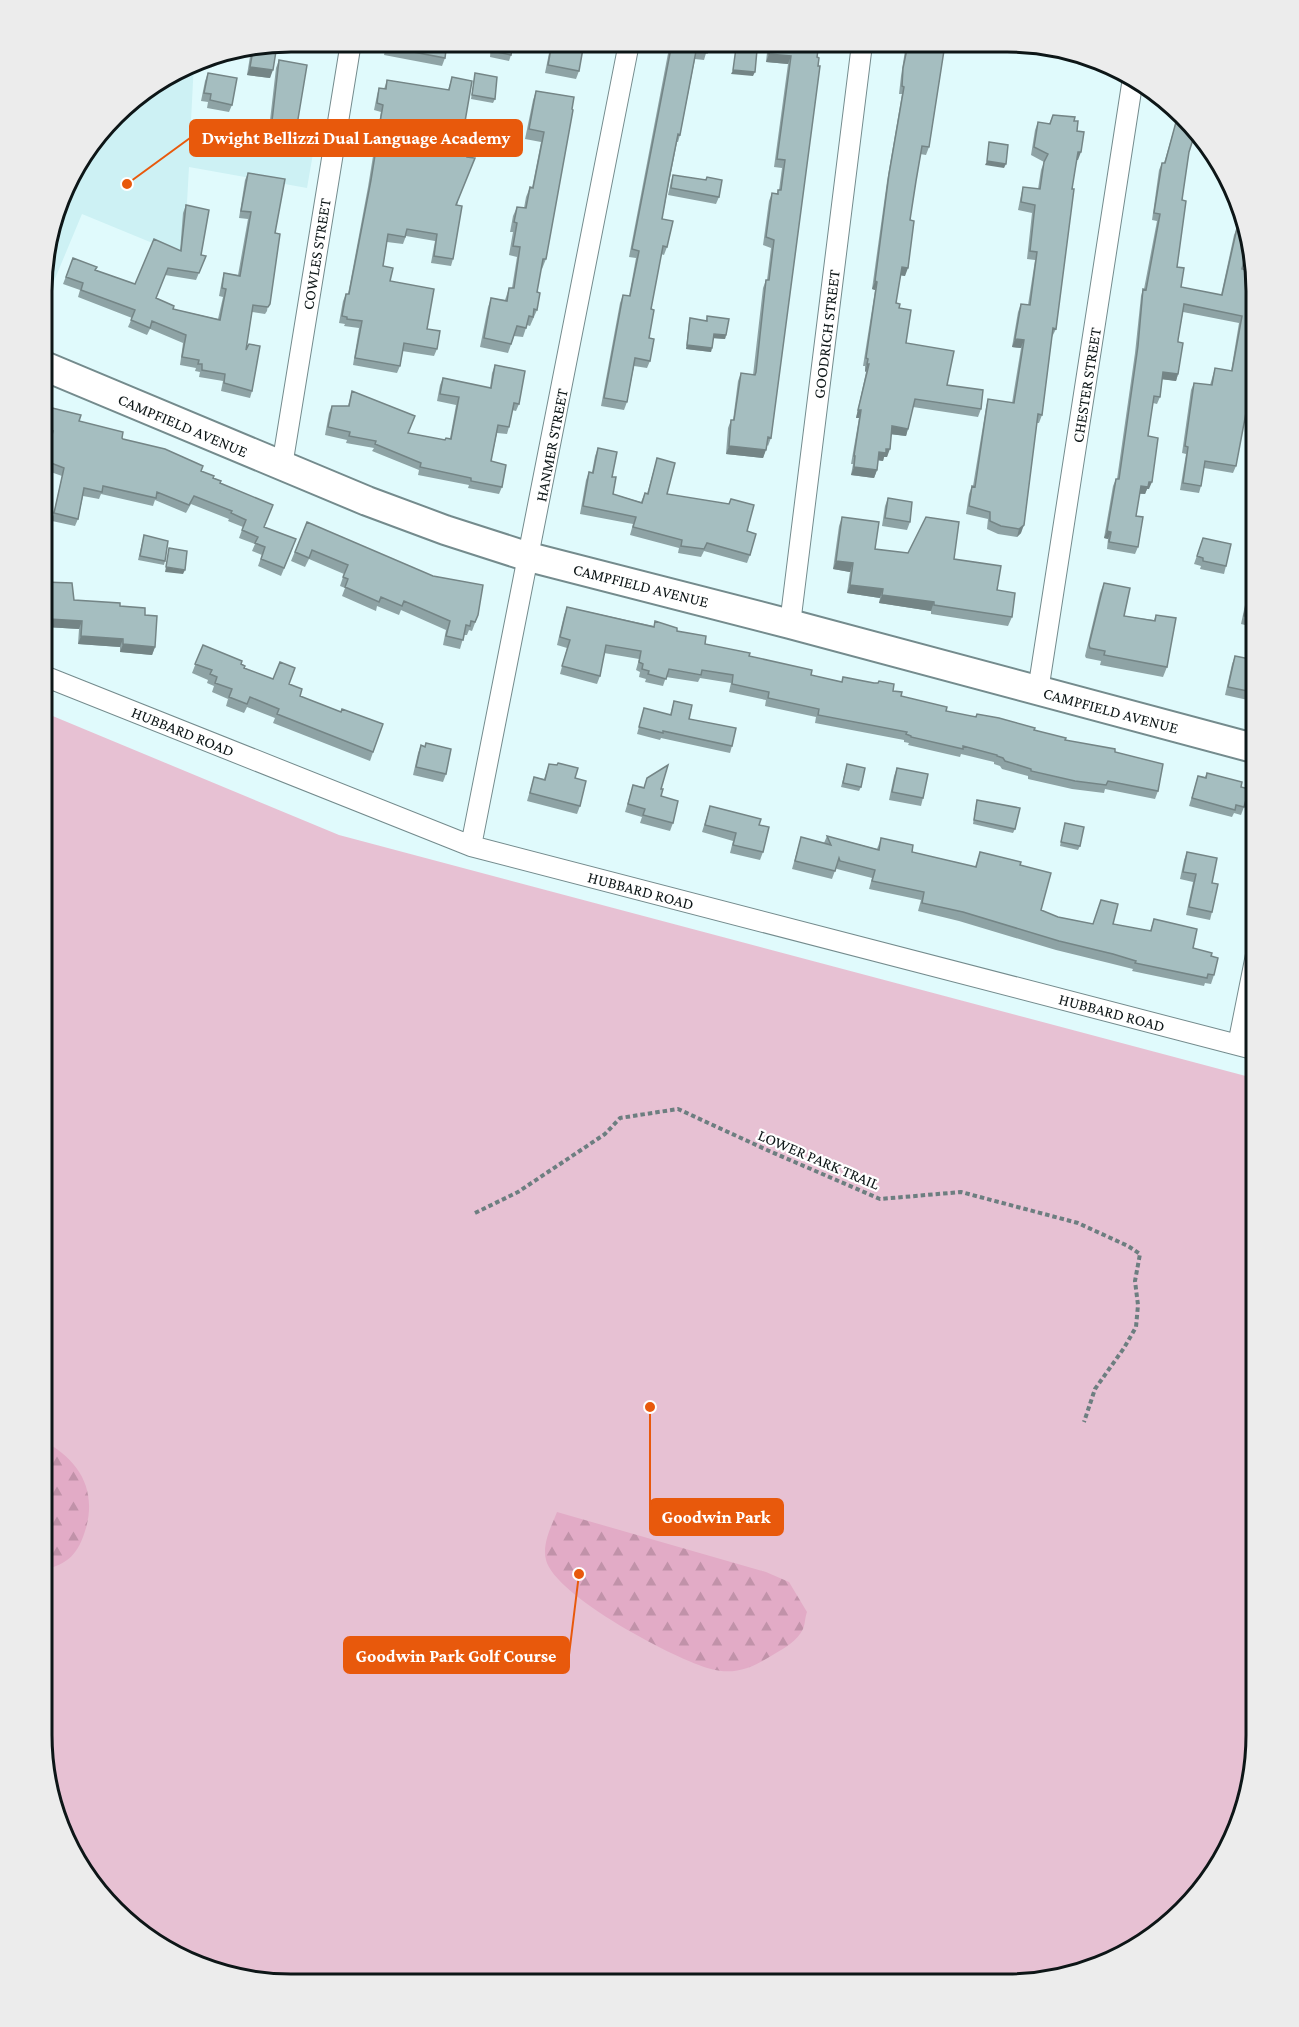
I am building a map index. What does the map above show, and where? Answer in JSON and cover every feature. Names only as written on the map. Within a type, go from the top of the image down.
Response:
[{"type":"street","name":"COWLES STREET","points":[[282,466],[349,52]]},
{"type":"street","name":"HANMER STREET","points":[[471,846],[627,52]]},
{"type":"street","name":"GOODRICH STREET","points":[[790,624],[861,52]]},
{"type":"street","name":"CHESTER STREET","points":[[1038,691],[1132,87]]},
{"type":"street","name":"CAMPFIELD AVENUE","points":[[52,369],[367,501],[445,530],[529,557],[1246,746]]},
{"type":"street","name":"HUBBARD ROAD","points":[[52,679],[471,846],[1246,1047]]},
{"type":"path","name":"LOWER PARK TRAIL","points":[[475,1213],[518,1192],[605,1134],[620,1118],[678,1109],[880,1199],[962,1192],[1078,1223],[1140,1254],[1135,1281],[1138,1305],[1136,1327],[1095,1389],[1084,1422]]},
{"type":"shaded area","points":[[193,74],[191,121],[315,142],[307,188],[189,167],[184,256],[82,214],[52,285],[61,229],[84,172],[122,122],[172,84]]},
{"type":"shaded area","points":[[52,716],[339,835],[1246,1076],[1246,1751],[1242,1782],[1234,1812],[1215,1855],[1177,1905],[1153,1925],[1127,1943],[1084,1962],[1054,1970],[1023,1974],[276,1974],[245,1970],[215,1962],[172,1943],[122,1905],[102,1881],[84,1855],[65,1812],[57,1782],[52,1736]]},
{"type":"green space","points":[[52,1446],[66,1456],[82,1476],[89,1500],[89,1514],[80,1545],[71,1557],[52,1567]]},
{"type":"green space","points":[[557,1512],[766,1572],[789,1582],[807,1612],[803,1629],[794,1640],[768,1658],[753,1666],[737,1670],[711,1669],[672,1653],[619,1625],[593,1608],[554,1575],[546,1560],[545,1548]]},
{"type":"building","points":[[413,52],[446,52],[445,58]]},
{"type":"building","points":[[550,52],[582,52],[579,71],[548,65]]},
{"type":"building","points":[[670,52],[696,52],[662,219],[673,221],[667,247],[663,246],[651,309],[654,310],[649,338],[654,339],[650,361],[635,358],[627,402],[604,398],[623,295],[630,296],[639,251],[632,249]]},
{"type":"building","points":[[735,52],[757,52],[755,72],[733,70]]},
{"type":"building","points":[[769,52],[818,52],[818,66],[820,66],[771,438],[768,437],[766,450],[729,446],[731,420],[734,420],[741,373],[755,375],[756,372],[766,280],[769,280],[774,240],[766,237],[772,193],[778,194],[778,190],[781,190],[785,160],[777,159],[791,56],[769,54]]},
{"type":"building","points":[[906,52],[944,52],[929,147],[922,146],[916,181],[910,220],[914,221],[908,268],[902,267],[896,303],[900,304],[899,308],[911,310],[906,343],[954,351],[947,385],[983,390],[981,409],[915,399],[908,429],[892,426],[890,449],[886,449],[886,453],[879,452],[877,470],[854,467],[854,456],[861,410],[858,410],[869,364],[866,358],[889,174],[904,87],[902,86]]},
{"type":"building","points":[[276,53],[273,70],[250,67],[252,56]]},
{"type":"building","points":[[279,60],[307,65],[297,125],[272,121]]},
{"type":"building","points":[[208,73],[237,78],[232,105],[210,100],[211,94],[204,93]]},
{"type":"building","points":[[475,73],[497,77],[495,99],[472,95]]},
{"type":"building","points":[[452,77],[472,81],[463,133],[472,134],[467,157],[475,158],[456,205],[462,206],[453,259],[434,256],[437,234],[407,229],[405,237],[388,234],[383,266],[393,268],[390,281],[434,289],[427,329],[440,331],[437,349],[404,343],[400,366],[355,358],[362,321],[342,316],[346,294],[349,294],[371,180],[376,149],[370,148],[372,133],[378,134],[383,105],[377,103],[379,88],[386,89],[387,80],[449,90]]},
{"type":"building","points":[[536,91],[574,97],[573,110],[546,259],[543,259],[537,292],[540,293],[537,310],[534,309],[533,317],[529,316],[526,328],[517,326],[511,344],[484,338],[491,298],[507,301],[509,288],[514,288],[520,247],[513,246],[517,223],[514,222],[517,207],[526,208],[530,187],[533,188],[544,132],[529,129]]},
{"type":"building","points":[[1053,115],[1075,117],[1074,121],[1078,121],[1077,131],[1084,132],[1072,189],[1074,189],[1056,329],[1053,328],[1042,415],[1038,414],[1024,525],[1019,529],[1001,526],[990,521],[990,512],[969,506],[972,486],[975,487],[988,399],[1014,403],[1024,340],[1015,339],[1021,304],[1030,305],[1037,252],[1030,251],[1035,205],[1021,202],[1023,187],[1040,189],[1044,162],[1048,154],[1034,147],[1038,122],[1050,124]]},
{"type":"building","points":[[1176,122],[1193,141],[1182,200],[1186,201],[1177,267],[1184,268],[1181,287],[1222,295],[1238,228],[1244,261],[1242,269],[1245,270],[1246,276],[1246,413],[1236,466],[1205,461],[1201,486],[1183,483],[1188,447],[1185,446],[1194,383],[1212,385],[1215,368],[1232,371],[1242,316],[1184,304],[1178,340],[1183,343],[1178,374],[1163,372],[1160,397],[1154,396],[1148,436],[1158,438],[1152,482],[1149,482],[1148,487],[1141,486],[1136,516],[1143,517],[1138,547],[1109,542],[1111,532],[1107,531],[1116,479],[1119,479],[1138,346],[1143,289],[1146,290],[1160,214],[1154,213],[1162,163],[1165,163]]},
{"type":"building","points":[[989,142],[1008,145],[1006,164],[987,161]]},
{"type":"building","points":[[248,173],[285,179],[275,233],[280,234],[270,304],[268,307],[253,305],[246,350],[249,344],[260,346],[252,391],[224,383],[225,374],[202,370],[202,364],[198,364],[199,360],[182,357],[186,335],[152,321],[150,328],[131,320],[135,310],[81,290],[83,283],[66,277],[73,258],[97,267],[95,270],[135,284],[154,239],[181,251],[186,205],[209,210],[201,255],[206,256],[199,273],[168,268],[156,298],[174,306],[173,309],[220,320],[226,289],[222,288],[224,273],[240,276],[251,212],[241,211]]},
{"type":"building","points":[[673,175],[722,180],[719,197],[671,188]]},
{"type":"building","points":[[707,316],[729,319],[726,335],[714,334],[712,348],[687,345],[690,318],[707,321]]},
{"type":"building","points":[[495,365],[525,371],[519,404],[514,403],[509,427],[498,425],[491,461],[506,465],[502,487],[420,467],[421,463],[375,444],[376,441],[349,436],[350,432],[328,427],[332,406],[349,406],[352,391],[415,416],[408,433],[445,440],[446,438],[451,439],[459,397],[440,394],[443,378],[491,388]]},
{"type":"building","points":[[52,408],[81,415],[79,421],[123,432],[123,439],[165,449],[203,466],[201,471],[214,476],[213,478],[221,481],[220,483],[273,505],[264,527],[296,539],[284,568],[261,559],[265,547],[255,543],[258,537],[242,530],[246,520],[231,513],[232,511],[194,496],[189,505],[157,492],[156,498],[103,486],[102,492],[84,488],[78,519],[54,513],[64,468],[52,463]]},
{"type":"building","points":[[598,448],[617,452],[612,477],[616,477],[613,494],[642,503],[645,493],[648,494],[657,458],[675,463],[667,494],[729,504],[731,499],[754,505],[747,531],[756,534],[750,555],[707,543],[704,549],[681,546],[682,540],[633,527],[636,517],[583,506],[589,472],[593,473]]},
{"type":"building","points":[[888,498],[912,502],[910,522],[885,518]]},
{"type":"building","points":[[842,517],[879,522],[875,549],[908,553],[926,517],[959,522],[954,559],[1001,566],[997,590],[1015,593],[1012,617],[882,595],[883,589],[850,585],[853,563],[836,561]]},
{"type":"building","points":[[307,522],[433,576],[483,585],[478,615],[475,622],[471,621],[470,626],[466,625],[463,640],[446,636],[450,621],[404,601],[402,606],[381,597],[379,602],[345,587],[348,579],[343,577],[348,565],[312,550],[309,558],[295,552]]},
{"type":"building","points":[[144,535],[168,541],[165,561],[140,556]]},
{"type":"building","points":[[1203,538],[1231,544],[1226,566],[1203,561],[1203,558],[1197,556]]},
{"type":"building","points":[[169,548],[187,551],[185,570],[166,567]]},
{"type":"building","points":[[52,582],[72,583],[74,600],[120,603],[120,606],[145,608],[145,615],[157,616],[155,647],[123,644],[123,639],[81,636],[82,621],[52,619]]},
{"type":"building","points":[[1104,583],[1130,588],[1124,616],[1155,621],[1156,615],[1176,618],[1167,667],[1104,655],[1105,651],[1090,648]]},
{"type":"building","points":[[567,607],[654,627],[655,621],[677,628],[677,631],[706,636],[705,644],[750,653],[749,656],[812,670],[811,675],[842,682],[843,677],[894,684],[893,691],[902,692],[901,696],[947,707],[946,711],[976,717],[977,714],[999,718],[1066,738],[1065,740],[1115,749],[1115,752],[1163,764],[1158,791],[1108,781],[1106,785],[1075,781],[1031,771],[1031,769],[1005,761],[997,755],[963,746],[963,749],[911,737],[906,734],[907,732],[818,715],[819,709],[768,698],[769,692],[732,684],[733,675],[702,670],[701,675],[669,669],[666,679],[648,674],[649,671],[642,669],[643,664],[639,662],[641,651],[606,645],[600,676],[562,666],[570,640],[560,637]]},
{"type":"building","points":[[203,645],[242,661],[244,668],[273,679],[280,662],[295,668],[289,684],[302,689],[300,696],[341,712],[342,709],[383,724],[373,752],[277,714],[279,709],[250,697],[247,704],[229,697],[232,689],[215,683],[217,677],[210,674],[212,670],[195,664]]},
{"type":"building","points":[[1235,656],[1246,658],[1246,691],[1228,687]]},
{"type":"building","points":[[674,701],[692,705],[689,719],[736,728],[732,746],[639,727],[644,708],[671,715]]},
{"type":"building","points":[[426,743],[451,749],[446,774],[416,767],[421,745],[425,747]]},
{"type":"building","points":[[558,763],[578,768],[575,778],[586,781],[580,806],[530,793],[534,777],[545,780],[549,764],[557,765]]},
{"type":"building","points":[[847,764],[865,768],[861,787],[843,783]]},
{"type":"building","points":[[668,765],[661,796],[678,801],[673,823],[643,815],[645,809],[628,804],[633,785],[644,788],[647,778]]},
{"type":"building","points":[[897,768],[928,774],[923,798],[892,792]]},
{"type":"building","points":[[1207,773],[1242,782],[1241,787],[1246,788],[1244,807],[1236,805],[1235,810],[1192,798],[1198,776],[1206,778]]},
{"type":"building","points":[[977,800],[1020,808],[1015,829],[974,820]]},
{"type":"building","points":[[710,806],[761,819],[759,825],[769,827],[763,852],[733,845],[736,833],[705,825]]},
{"type":"building","points":[[1065,823],[1084,827],[1080,846],[1061,842]]},
{"type":"building","points":[[827,836],[879,850],[881,838],[913,845],[912,852],[976,867],[980,852],[1021,862],[1020,865],[1051,873],[1041,910],[1058,917],[1093,924],[1101,900],[1118,904],[1113,924],[1151,931],[1154,919],[1197,929],[1193,948],[1212,953],[1211,956],[1218,958],[1214,975],[1208,974],[1207,978],[1135,963],[1136,961],[1113,954],[1059,941],[963,912],[922,903],[924,892],[872,881],[875,870],[840,861],[839,858],[835,871],[795,861],[801,837],[831,845]]},
{"type":"building","points":[[1187,852],[1217,858],[1212,883],[1218,884],[1212,912],[1189,907],[1196,874],[1183,872]]},
{"type":"place","name":"Dwight Bellizzi Dual Language Academy","points":[[127,184]]},
{"type":"place","name":"Goodwin Park","points":[[650,1407]]},
{"type":"place","name":"Goodwin Park Golf Course","points":[[579,1574]]}]
